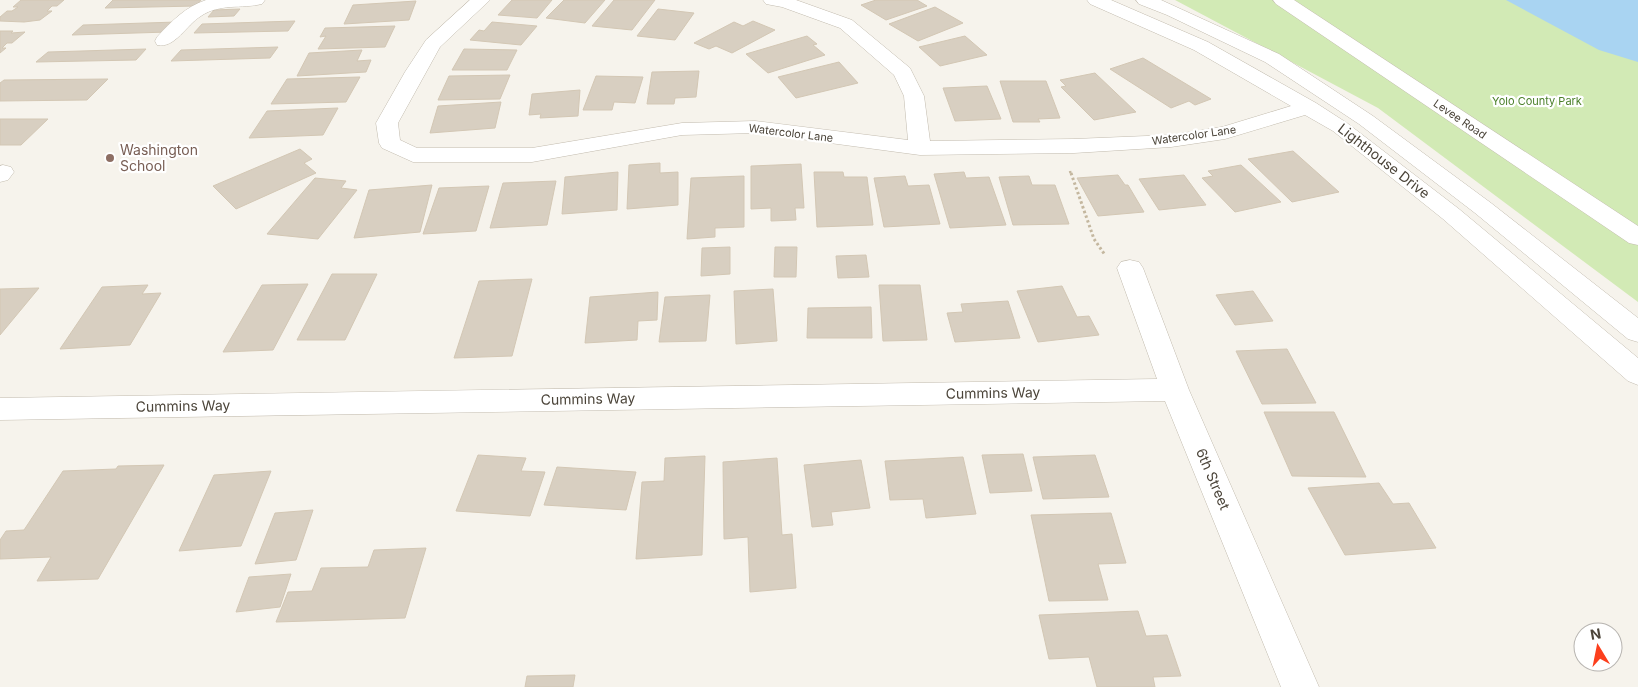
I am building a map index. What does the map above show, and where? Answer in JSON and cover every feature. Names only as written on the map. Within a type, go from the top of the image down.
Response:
[{"type":"street","points":[[164,41],[191,13],[212,3],[256,0]]},
{"type":"street","name":"Watercolor Lane","points":[[481,0],[463,14],[433,44],[415,72],[387,123],[390,143],[414,155],[532,155],[682,129],[755,127],[920,148],[1062,146],[1171,141],[1225,133],[1309,108]]},
{"type":"street","points":[[772,0],[784,2],[846,24],[903,72],[914,96],[920,148]]},
{"type":"street","name":"Lighthouse Drive","points":[[1096,0],[1201,46],[1340,127],[1451,214],[1638,374]]},
{"type":"street","name":"Lighthouse Drive","points":[[1145,0],[1173,11],[1272,58],[1366,120],[1483,208],[1638,332]]},
{"type":"street","name":"Levee Road","points":[[1282,0],[1638,237]]},
{"type":"street","name":"6th Street","points":[[1130,268],[1176,390],[1300,687]]},
{"type":"street","name":"Cummins Way","points":[[0,409],[1176,390]]},
{"type":"path","points":[[1062,146],[1094,239],[1112,266],[1130,268]]},
{"type":"green space","name":"Yolo County Park","points":[[1175,0],[1638,0],[1638,302],[1378,108]]},
{"type":"water","points":[[1506,0],[1638,0],[1638,62],[1599,50]]},
{"type":"building","points":[[21,0],[64,0],[57,6],[52,6],[47,11],[52,11],[40,20],[24,22],[0,21],[0,17],[7,11],[12,11],[18,7],[13,7]]},
{"type":"building","points":[[113,0],[201,0],[196,6],[105,8]]},
{"type":"building","points":[[512,0],[552,0],[537,18],[498,15]]},
{"type":"building","points":[[564,0],[605,0],[585,23],[546,18]]},
{"type":"building","points":[[614,0],[655,0],[632,30],[592,26]]},
{"type":"building","points":[[876,0],[917,0],[927,6],[886,20],[861,5]]},
{"type":"building","points":[[416,1],[409,20],[344,24],[353,5]]},
{"type":"building","points":[[935,7],[963,23],[918,41],[889,24]]},
{"type":"building","points":[[240,9],[234,16],[208,17],[214,10]]},
{"type":"building","points":[[658,9],[694,13],[675,40],[637,36]]},
{"type":"building","points":[[295,21],[288,31],[194,33],[202,24]]},
{"type":"building","points":[[753,21],[775,30],[732,53],[716,46],[709,49],[694,43],[734,22],[743,26]]},
{"type":"building","points":[[177,22],[168,32],[72,35],[83,25]]},
{"type":"building","points":[[492,22],[537,26],[521,45],[470,40],[479,30],[484,31]]},
{"type":"building","points":[[395,26],[385,47],[318,49],[326,36],[320,37],[325,28]]},
{"type":"building","points":[[0,31],[13,31],[11,33],[25,32],[12,43],[7,43],[2,48],[6,48],[0,53]]},
{"type":"building","points":[[807,36],[817,44],[813,45],[825,55],[768,73],[746,54]]},
{"type":"building","points":[[965,36],[987,55],[940,66],[919,47]]},
{"type":"building","points":[[278,47],[270,58],[171,61],[181,50]]},
{"type":"building","points":[[146,49],[136,60],[36,62],[48,52]]},
{"type":"building","points":[[464,49],[517,50],[507,70],[452,70]]},
{"type":"building","points":[[362,50],[357,61],[371,60],[366,72],[297,76],[309,53]]},
{"type":"building","points":[[1143,58],[1211,99],[1195,105],[1189,101],[1171,108],[1110,69]]},
{"type":"building","points":[[839,62],[858,83],[796,98],[778,77]]},
{"type":"building","points":[[699,71],[696,97],[675,98],[674,104],[647,104],[652,72]]},
{"type":"building","points":[[1095,73],[1136,112],[1094,120],[1061,87],[1066,86],[1060,80]]},
{"type":"building","points":[[510,75],[500,99],[438,100],[449,76]]},
{"type":"building","points":[[596,76],[643,77],[635,103],[614,102],[612,110],[583,110]]},
{"type":"building","points":[[360,77],[346,102],[271,104],[287,79]]},
{"type":"building","points":[[108,79],[87,100],[0,101],[0,83],[4,80]]},
{"type":"building","points":[[1000,81],[1046,81],[1060,118],[1038,119],[1040,122],[1013,122]]},
{"type":"building","points":[[987,86],[1001,119],[955,121],[943,88]]},
{"type":"building","points":[[580,90],[578,116],[540,118],[541,114],[529,115],[532,94]]},
{"type":"building","points":[[501,102],[495,128],[430,133],[438,106]]},
{"type":"building","points":[[338,108],[323,135],[249,138],[267,111]]},
{"type":"building","points":[[0,119],[48,119],[21,145],[0,145]]},
{"type":"building","points":[[300,149],[312,159],[304,163],[316,173],[236,209],[213,186]]},
{"type":"building","points":[[1293,151],[1339,192],[1292,202],[1248,159]]},
{"type":"building","points":[[660,163],[660,173],[678,172],[678,205],[627,209],[629,165]]},
{"type":"building","points":[[801,164],[804,208],[795,208],[796,220],[771,221],[771,208],[751,209],[751,166]]},
{"type":"building","points":[[1241,165],[1281,202],[1235,212],[1202,178],[1213,176],[1208,171]]},
{"type":"building","points":[[618,172],[617,210],[562,214],[565,177]]},
{"type":"building","points":[[814,172],[843,172],[844,177],[867,177],[873,225],[817,227]]},
{"type":"building","points":[[964,172],[966,178],[989,177],[1006,225],[950,228],[934,174]]},
{"type":"building","points":[[1118,175],[1125,185],[1128,185],[1144,212],[1098,216],[1077,178]]},
{"type":"building","points":[[1184,175],[1206,205],[1159,210],[1139,179]]},
{"type":"building","points":[[744,176],[744,227],[715,228],[715,237],[687,239],[691,178]]},
{"type":"building","points":[[905,176],[908,186],[929,185],[940,224],[884,227],[874,178]]},
{"type":"building","points":[[1029,176],[1032,185],[1055,185],[1069,224],[1013,225],[999,177]]},
{"type":"building","points":[[315,178],[346,181],[341,188],[357,190],[318,239],[267,234]]},
{"type":"building","points":[[556,181],[547,225],[490,228],[503,183]]},
{"type":"building","points":[[432,185],[420,232],[354,238],[369,190]]},
{"type":"building","points":[[489,186],[476,231],[423,234],[439,188]]},
{"type":"building","points":[[730,247],[730,274],[701,276],[702,248]]},
{"type":"building","points":[[775,247],[797,247],[796,277],[774,277]]},
{"type":"building","points":[[866,255],[869,277],[838,278],[836,256]]},
{"type":"building","points":[[332,274],[377,274],[345,340],[297,340]]},
{"type":"building","points":[[532,279],[512,356],[454,358],[479,281]]},
{"type":"building","points":[[308,284],[273,350],[223,352],[262,285]]},
{"type":"building","points":[[148,285],[142,294],[161,293],[130,345],[60,349],[102,287]]},
{"type":"building","points":[[879,285],[920,285],[927,340],[883,341]]},
{"type":"building","points":[[1062,286],[1077,317],[1089,316],[1099,335],[1038,342],[1017,291]]},
{"type":"building","points":[[39,288],[0,335],[0,289]]},
{"type":"building","points":[[773,289],[777,341],[736,344],[734,291]]},
{"type":"building","points":[[1253,291],[1273,321],[1235,325],[1216,295]]},
{"type":"building","points":[[658,292],[657,320],[638,321],[637,340],[585,343],[590,297]]},
{"type":"building","points":[[710,295],[706,341],[659,342],[665,297]]},
{"type":"building","points":[[1008,301],[1020,338],[955,342],[947,313],[963,312],[961,304]]},
{"type":"building","points":[[871,307],[872,338],[807,338],[808,308]]},
{"type":"building","points":[[1287,349],[1316,403],[1262,404],[1236,351]]},
{"type":"building","points":[[1264,412],[1334,412],[1366,477],[1292,476]]},
{"type":"building","points":[[1023,454],[1032,491],[990,493],[982,455]]},
{"type":"building","points":[[478,455],[526,458],[521,471],[545,472],[530,516],[456,511]]},
{"type":"building","points":[[1095,455],[1109,497],[1043,499],[1033,457]]},
{"type":"building","points":[[705,456],[702,555],[636,559],[642,482],[664,481],[665,458]]},
{"type":"building","points":[[963,457],[976,514],[926,518],[923,499],[890,500],[885,461]]},
{"type":"building","points":[[777,458],[782,535],[792,534],[796,588],[750,592],[748,537],[724,539],[723,462]]},
{"type":"building","points":[[861,460],[870,508],[831,512],[833,525],[812,527],[804,465]]},
{"type":"building","points":[[164,465],[98,579],[37,581],[51,557],[0,559],[0,540],[6,531],[24,530],[63,471],[116,469],[118,466]]},
{"type":"building","points":[[557,467],[636,472],[626,510],[544,505]]},
{"type":"building","points":[[271,471],[241,546],[179,551],[214,475]]},
{"type":"building","points":[[1379,483],[1393,504],[1409,503],[1436,548],[1345,555],[1308,488]]},
{"type":"building","points":[[313,510],[296,560],[255,564],[275,513]]},
{"type":"building","points":[[1111,513],[1126,563],[1098,564],[1108,600],[1049,601],[1031,515]]},
{"type":"building","points":[[426,548],[405,618],[276,622],[288,592],[312,591],[321,568],[368,567],[374,550]]},
{"type":"building","points":[[291,574],[280,607],[236,612],[249,577]]},
{"type":"building","points":[[1138,611],[1146,636],[1167,635],[1181,676],[1153,677],[1155,687],[1097,687],[1089,657],[1049,659],[1039,615]]},
{"type":"building","points":[[575,675],[573,687],[525,687],[527,676]]},
{"type":"place","name":"Washington School","points":[[110,158]]}]
